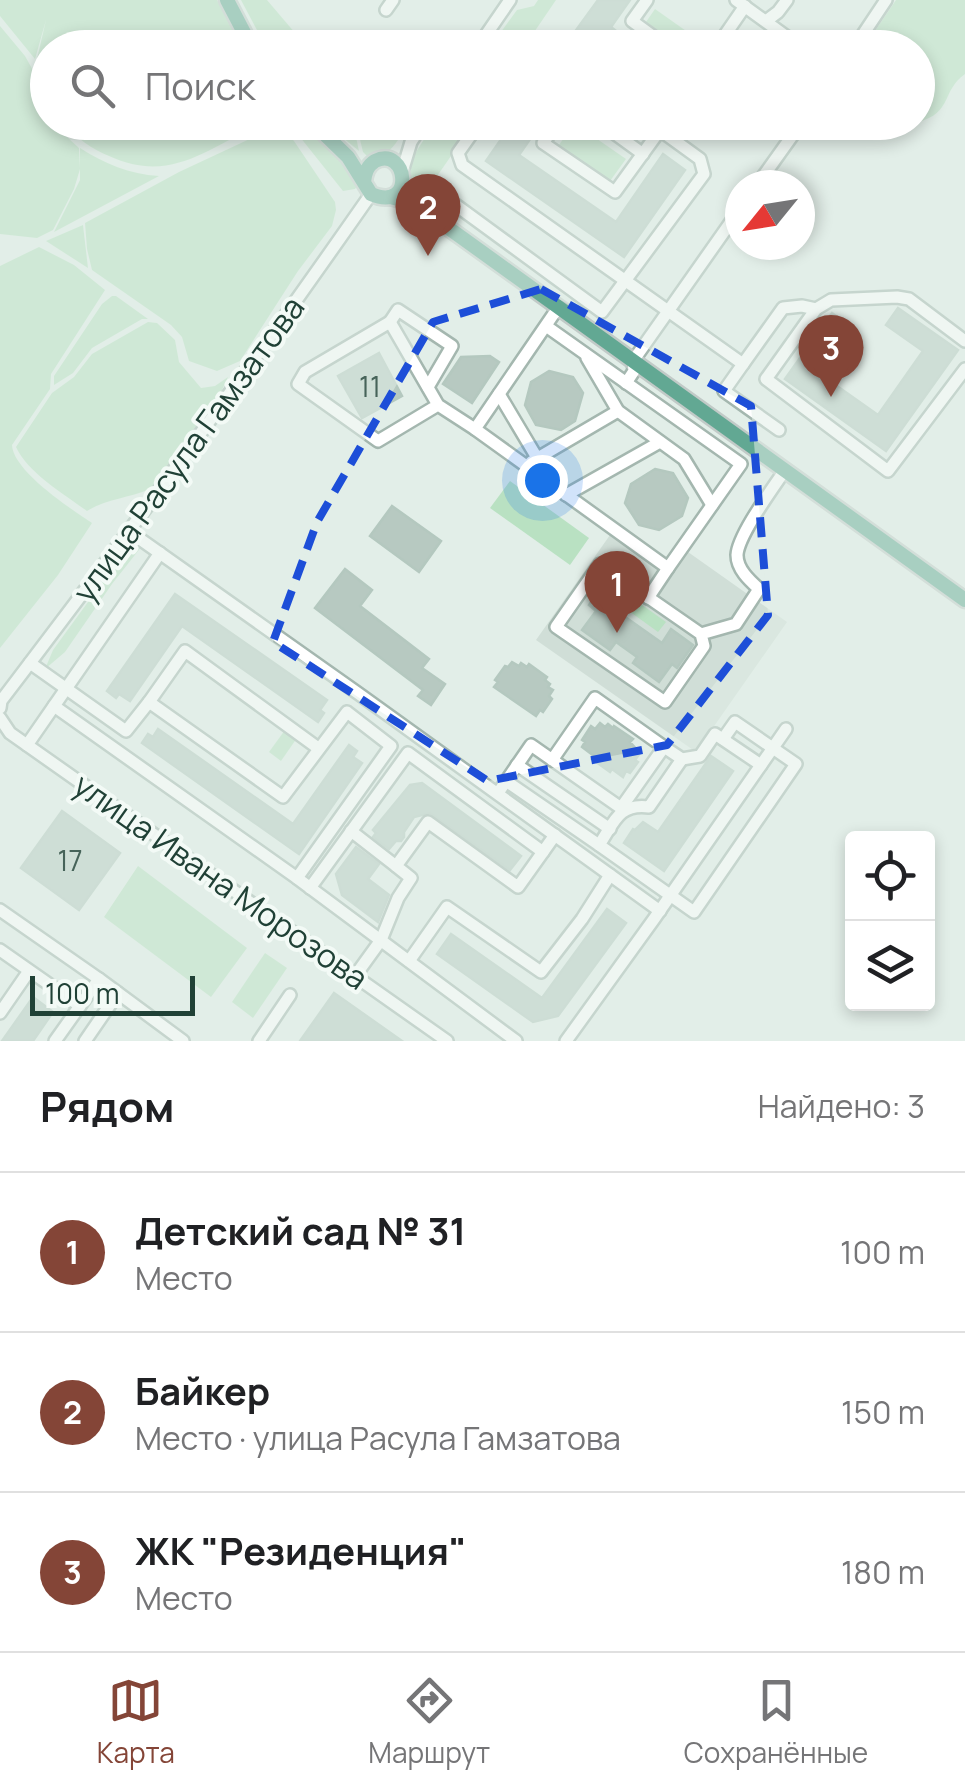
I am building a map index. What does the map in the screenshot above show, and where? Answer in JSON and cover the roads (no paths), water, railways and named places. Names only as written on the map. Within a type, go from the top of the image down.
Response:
[{"type":"main road","points":[[227,0],[243,30]]},
{"type":"main road","points":[[333,141],[355,155],[394,162],[429,214]]},
{"type":"main road","points":[[333,141],[378,197],[390,197],[429,214],[965,600]]},
{"type":"main road","points":[[368,188],[367,169],[380,160]]},
{"type":"main road","points":[[390,197],[400,188],[402,174]]},
{"type":"street","points":[[489,30],[510,0]]},
{"type":"street","points":[[644,30],[632,21],[646,0]]},
{"type":"street","points":[[766,21],[786,0]]},
{"type":"street","points":[[866,30],[886,0]]},
{"type":"street","points":[[726,30],[740,3],[778,30]]},
{"type":"street","points":[[468,140],[458,154],[462,165],[743,364]]},
{"type":"street","points":[[545,140],[543,143],[614,192],[648,140]]},
{"type":"street","points":[[623,140],[642,154]]},
{"type":"street","points":[[442,196],[602,312],[704,174],[700,159],[674,140]]},
{"type":"street","points":[[768,170],[789,140]]},
{"type":"street","points":[[380,160],[411,142]]},
{"type":"street","points":[[402,174],[411,142]]},
{"type":"street","name":"улица Расула Гамзатова","points":[[1,705],[243,378],[368,188]]},
{"type":"street","points":[[626,383],[634,370],[633,361],[725,230]]},
{"type":"street","points":[[488,256],[500,238]]},
{"type":"street","points":[[965,341],[909,299],[831,300],[816,308],[766,379],[888,472],[965,369]]},
{"type":"street","points":[[474,429],[559,308]]},
{"type":"street","points":[[779,430],[724,391],[783,308],[816,308]]},
{"type":"street","points":[[428,387],[452,346],[398,310],[390,322],[306,372],[298,384],[378,442],[438,405]]},
{"type":"street","points":[[390,322],[438,405],[668,568]]},
{"type":"street","points":[[546,326],[741,464],[648,598]]},
{"type":"street","points":[[585,354],[618,411],[684,458],[712,505]]},
{"type":"street","points":[[499,394],[554,486]]},
{"type":"street","points":[[525,466],[618,411]]},
{"type":"street","points":[[566,495],[660,442]]},
{"type":"street","points":[[701,634],[736,624],[758,589],[740,567],[737,554],[756,512],[785,470]]},
{"type":"street","points":[[130,532],[660,910]]},
{"type":"street","points":[[27,744],[160,553]]},
{"type":"street","points":[[600,564],[701,634],[704,646],[665,702],[556,627],[600,564]]},
{"type":"street","points":[[30,663],[126,730],[185,652],[318,748]]},
{"type":"street","points":[[148,702],[283,797],[359,694]]},
{"type":"street","points":[[552,760],[594,698],[682,759],[700,756],[716,734],[761,765]]},
{"type":"street","points":[[54,706],[297,878],[516,1041]]},
{"type":"street","points":[[297,878],[391,746],[347,712]]},
{"type":"street","name":"улица Ивана Морозова","points":[[0,718],[10,732],[447,1041]]},
{"type":"street","points":[[506,781],[694,912],[796,764],[735,722],[723,739]]},
{"type":"street","points":[[566,1041],[786,729]]},
{"type":"street","points":[[498,793],[531,745],[623,809],[649,807],[682,759]]},
{"type":"street","points":[[599,846],[664,746]]},
{"type":"street","points":[[310,888],[408,753],[543,852]]},
{"type":"street","points":[[518,764],[610,829]]},
{"type":"street","points":[[396,866],[428,822],[518,888],[556,835]]},
{"type":"street","points":[[351,831],[411,878],[380,940],[355,976]]},
{"type":"street","points":[[409,961],[448,908],[541,972],[610,875]]},
{"type":"street","points":[[0,910],[184,1041]]},
{"type":"street","points":[[0,950],[80,1006]]},
{"type":"street","points":[[0,1013],[30,971]]},
{"type":"street","points":[[55,1041],[99,978]]},
{"type":"street","points":[[85,1041],[118,993]]},
{"type":"street","points":[[259,1041],[290,995]]},
{"type":"place","name":"Байкер","points":[[428,256]]},
{"type":"place","name":"ЖК \"Резиденция\"","points":[[831,397]]},
{"type":"place","name":"Детский сад № 31","points":[[617,633]]}]
